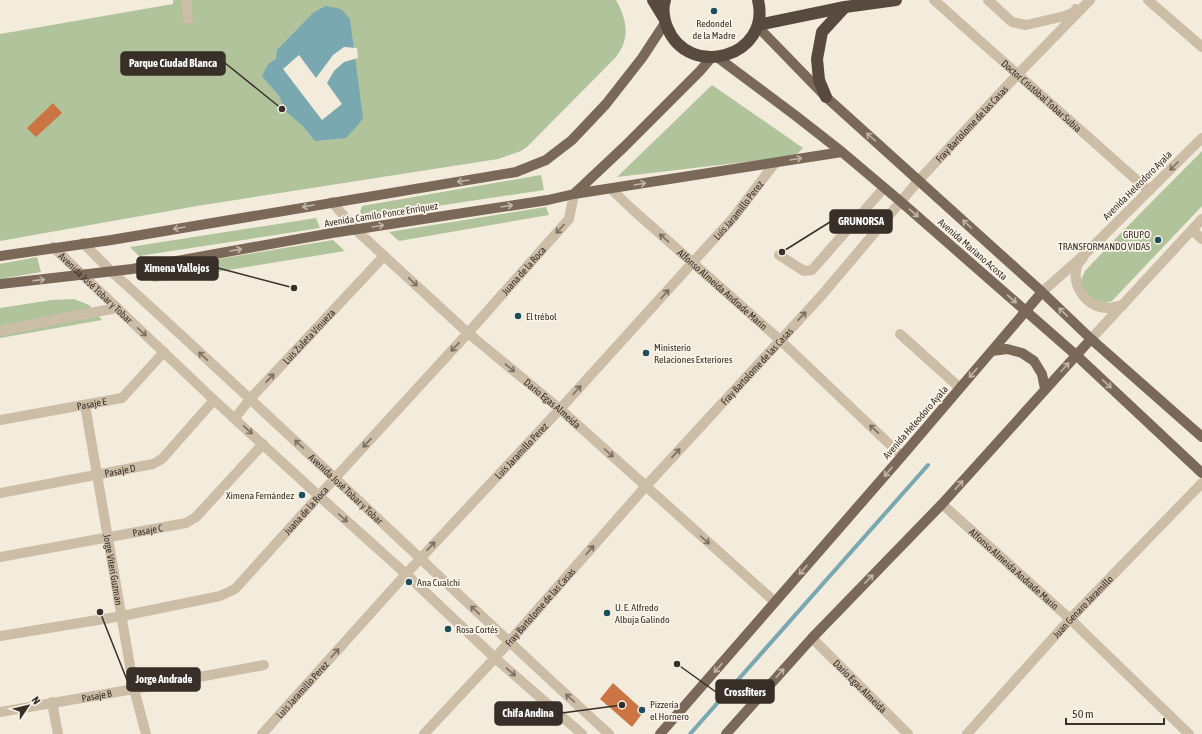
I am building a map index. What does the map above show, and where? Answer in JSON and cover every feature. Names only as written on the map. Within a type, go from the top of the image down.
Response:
[{"type":"highway","points":[[653,0],[675,41],[682,48],[701,56],[714,57],[728,55],[739,49],[748,40],[758,26],[758,0]]},
{"type":"highway","points":[[665,0],[665,20]]},
{"type":"highway","points":[[758,26],[845,7],[895,0]]},
{"type":"highway","points":[[826,97],[820,80],[817,58],[822,32],[845,7]]},
{"type":"main road","name":"Avenida Camilo Ponce Enriquez","points":[[0,256],[516,172],[546,160],[572,140],[606,104],[642,58],[665,20]]},
{"type":"main road","name":"Avenida Mariano Acosta","points":[[758,26],[826,97],[1042,292],[1091,339],[1202,437]]},
{"type":"main road","name":"Avenida Mariano Acosta","points":[[714,57],[768,95],[842,152],[900,201],[1076,355],[1202,473]]},
{"type":"main road","points":[[574,194],[624,147],[714,57]]},
{"type":"main road","name":"Avenida Camilo Ponce Enriquez","points":[[0,284],[81,274],[132,270],[332,233],[548,200],[574,194],[842,152]]},
{"type":"main road","name":"Avenida Heleodoro Ayala","points":[[660,734],[902,456],[1042,292]]},
{"type":"main road","points":[[726,734],[812,638],[942,504],[1091,339]]},
{"type":"main road","points":[[992,351],[1007,349],[1022,353],[1034,361],[1042,374],[1045,389]]},
{"type":"street","points":[[186,0],[188,19]]},
{"type":"street","name":"Doctor Cristóbal Tobar Subia","points":[[934,0],[1149,190]]},
{"type":"street","points":[[988,0],[1012,22],[1026,25],[1065,16],[1074,12],[1081,4],[1082,0]]},
{"type":"street","name":"Fray Bartolome de las Casas","points":[[424,734],[495,658],[646,486],[822,295],[919,180],[1018,74],[1090,0]]},
{"type":"street","points":[[1148,0],[1202,47]]},
{"type":"street","name":"Avenida Heleodoro Ayala","points":[[1042,292],[1086,253],[1202,138]]},
{"type":"street","name":"Luis Jaramillo Perez","points":[[262,734],[406,574],[560,409],[734,218],[775,163]]},
{"type":"street","points":[[779,255],[804,271],[812,270],[884,188]]},
{"type":"street","name":"Alfonso Almeida Andrade Marin","points":[[611,189],[780,340],[902,456]]},
{"type":"street","name":"Juana de la Roca","points":[[0,636],[122,616],[220,596],[235,589],[468,333],[569,219],[574,194]]},
{"type":"street","name":"Dario Egas Almeida","points":[[332,202],[356,230],[468,333],[560,409],[775,602]]},
{"type":"street","points":[[1091,339],[1202,218]]},
{"type":"street","points":[[1192,230],[1202,239]]},
{"type":"street","name":"Avenida José Tobar y Tobar","points":[[84,243],[111,271],[609,734]]},
{"type":"street","name":"Avenida José Tobar y Tobar","points":[[53,247],[214,400],[406,574],[495,658],[582,734]]},
{"type":"street","points":[[1086,253],[1078,266],[1076,281],[1082,295],[1093,305],[1108,308],[1123,304]]},
{"type":"street","name":"Luis Zuleta Vinueza","points":[[235,418],[250,399],[384,256]]},
{"type":"street","points":[[0,331],[117,308]]},
{"type":"street","points":[[900,334],[960,388]]},
{"type":"street","name":"Pasaje E","points":[[0,420],[122,398],[164,352]]},
{"type":"street","name":"Pasaje D","points":[[0,493],[153,464],[162,459],[214,400]]},
{"type":"street","name":"Jorge Viteri Guzman","points":[[84,405],[134,689],[146,734]]},
{"type":"street","name":"Pasaje C","points":[[0,557],[186,523],[196,517],[263,444]]},
{"type":"street","name":"Juan Genaro Jaramillo","points":[[967,734],[1070,619],[1202,483]]},
{"type":"street","name":"Alfonso Almeida Andrade Marin","points":[[942,504],[1070,619],[1189,734]]},
{"type":"street","name":"Dario Egas Almeida","points":[[812,638],[908,734]]},
{"type":"street","name":"Pasaje B","points":[[0,712],[264,665]]},
{"type":"street","points":[[52,702],[58,734]]},
{"type":"green space","points":[[173,0],[616,0],[623,15],[626,29],[623,44],[615,58],[528,146],[521,151],[498,159],[197,206],[0,241],[0,34],[173,4]]},
{"type":"green space","points":[[712,85],[803,148],[795,156],[617,177]]},
{"type":"green space","points":[[1202,151],[1202,206],[1112,301],[1105,303],[1088,298],[1080,282],[1085,271]]},
{"type":"green space","points":[[541,175],[544,190],[364,217],[360,212],[362,206]]},
{"type":"green space","points":[[546,207],[549,215],[399,241],[389,232]]},
{"type":"green space","points":[[316,218],[320,228],[139,256],[130,247]]},
{"type":"green space","points":[[333,240],[345,251],[154,282],[146,277],[146,271]]},
{"type":"green space","points":[[37,257],[41,272],[0,279],[0,264]]},
{"type":"green space","points":[[74,299],[89,305],[102,320],[0,338],[0,308],[52,300]]},
{"type":"water","points":[[326,6],[341,9],[350,19],[363,118],[346,138],[315,141],[302,125],[284,110],[280,97],[262,76],[268,64],[276,59],[277,50],[314,12]]},
{"type":"pier","points":[[344,47],[357,48],[358,58],[344,62],[334,71],[327,83],[342,104],[322,120],[283,69],[299,55],[316,78],[333,55]]},
{"type":"building","points":[[53,103],[62,113],[36,137],[27,128]]},
{"type":"building","points":[[613,683],[644,711],[632,727],[600,699]]},
{"type":"waterway","points":[[690,734],[928,465]]},
{"type":"place","name":"Redondel de la Madre","points":[[714,11]]},
{"type":"place","name":"Parque Ciudad Blanca","points":[[282,109]]},
{"type":"place","name":"GRUPO TRANSFORMANDO VIDAS","points":[[1158,240]]},
{"type":"place","name":"GRUNORSA","points":[[782,252]]},
{"type":"place","name":"Ximena Vallejos","points":[[294,288]]},
{"type":"place","name":"El trébol","points":[[518,316]]},
{"type":"place","name":"Ministerio Relaciones Exteriores","points":[[646,353]]},
{"type":"place","name":"Ximena Fernández","points":[[302,495]]},
{"type":"place","name":"Ana Cualchi","points":[[409,582]]},
{"type":"place","name":"Jorge Andrade","points":[[100,612]]},
{"type":"place","name":"U. E. Alfredo Albuja Galindo","points":[[607,613]]},
{"type":"place","name":"Rosa Cortés","points":[[448,629]]},
{"type":"place","name":"Crossfiters","points":[[677,664]]},
{"type":"place","name":"Chifa Andina","points":[[622,705]]},
{"type":"place","name":"Pizzeria el Hornero","points":[[642,710]]}]
